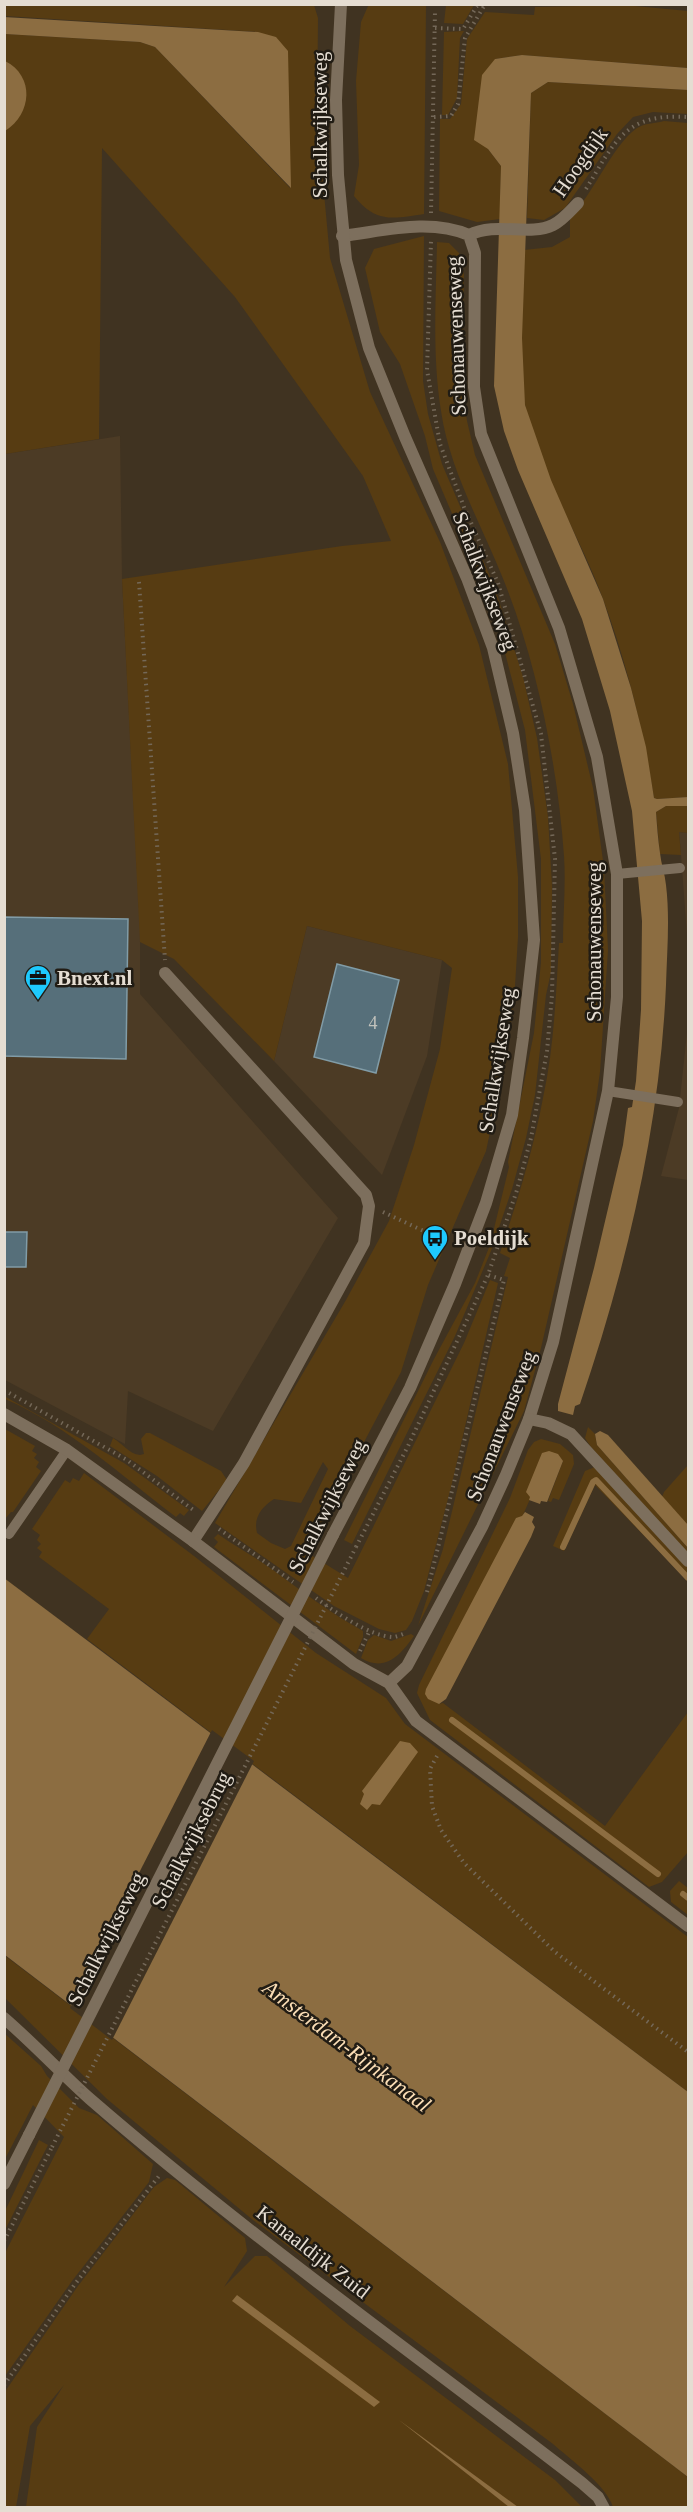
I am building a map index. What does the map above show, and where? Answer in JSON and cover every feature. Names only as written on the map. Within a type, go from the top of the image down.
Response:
[{"type":"street","name":"Schalkwijkseweg","points":[[4,2184],[333,1535],[410,1388],[455,1284],[486,1203],[512,1115],[524,1038],[534,940],[525,810],[513,733],[493,648],[467,578],[369,348],[346,260],[342,236],[336,100],[341,4]]},
{"type":"street","name":"Hoogdijk","points":[[469,236],[480,230],[495,228],[532,229],[554,225],[578,203]]},
{"type":"street","name":"Schonauwenseweg","points":[[342,236],[431,225],[453,228],[469,236],[475,253],[474,387],[481,434],[559,628],[597,757],[617,874],[617,998],[608,1091],[554,1342],[529,1419],[482,1527],[408,1666],[389,1683]]},
{"type":"street","points":[[165,972],[366,1195],[369,1206],[364,1243],[283,1395],[208,1521],[193,1540]]},
{"type":"street","points":[[4,1414],[67,1450],[193,1540],[354,1664],[389,1683],[416,1721],[688,1926]]},
{"type":"street","points":[[529,1419],[548,1424],[570,1434],[688,1561]]},
{"type":"street","name":"Kanaaldijk Zuid","points":[[4,2018],[89,2098],[169,2164],[257,2235],[582,2483],[598,2497],[604,2508]]},
{"type":"lane","points":[[617,874],[680,868]]},
{"type":"lane","points":[[608,1091],[678,1102]]},
{"type":"lane","points":[[9,1534],[67,1450]]},
{"type":"path","points":[[434,117],[451,117],[458,104],[465,38],[484,6],[477,6],[463,28],[435,28]]},
{"type":"path","points":[[431,225],[435,11]]},
{"type":"path","name":"Hoogdijk","points":[[578,203],[626,130],[648,119],[688,117]]},
{"type":"path","points":[[139,582],[165,972]]},
{"type":"path","points":[[388,1215],[443,1240]]},
{"type":"path","name":"Schalkwijkseweg","points":[[356,1547],[408,1446],[488,1275]]},
{"type":"path","name":"Schonauwenseweg","points":[[424,1600],[504,1280],[488,1275]]},
{"type":"path","points":[[4,1390],[127,1460],[295,1582]]},
{"type":"path","name":"Schalkwijksebrug","points":[[4,2241],[356,1547]]},
{"type":"path","points":[[311,1595],[337,1613],[378,1633],[393,1637],[407,1633],[412,1627]]},
{"type":"path","points":[[444,1742],[430,1770],[432,1806],[441,1830],[464,1863],[555,1952],[688,2052]]},
{"type":"path","points":[[4,2385],[75,2284],[169,2164]]},
{"type":"shaded area","points":[[369,4],[426,5],[424,214],[394,218],[377,215],[362,205],[354,196],[359,165],[356,81],[361,22]]},
{"type":"shaded area","points":[[446,4],[474,5],[463,24],[444,23]]},
{"type":"shaded area","points":[[4,5],[314,5],[318,18],[317,117],[330,258],[370,392],[440,542],[479,645],[508,764],[518,877],[518,937],[514,1002],[502,1076],[486,1151],[428,1285],[401,1372],[306,1552],[348,1578],[464,1343],[490,1280],[498,1283],[452,1483],[424,1591],[406,1630],[395,1633],[379,1629],[334,1606],[215,1523],[346,1300],[389,1221],[414,1145],[440,1049],[452,968],[442,960],[307,926],[274,1061],[174,959],[140,942],[122,579],[342,546],[391,541],[363,476],[235,297],[102,148],[99,439],[5,454],[5,34],[140,42],[155,47],[290,188],[258,32],[5,16]],"holes":[[[323,1462],[328,1469],[291,1546],[285,1549],[257,1533],[257,1517],[266,1505],[274,1499],[301,1503]]]},
{"type":"shaded area","points":[[624,5],[688,11],[688,68],[522,55],[495,59],[488,149],[501,166],[500,219],[477,222],[439,211],[440,119],[450,119],[461,104],[467,39],[485,12],[534,15],[535,7]]},
{"type":"shaded area","points":[[464,31],[460,38],[457,98],[448,115],[442,115],[444,32]]},
{"type":"shaded area","points":[[548,82],[688,90],[688,114],[653,112],[633,117],[617,134],[565,208],[544,220],[527,218],[531,93]]},
{"type":"shaded area","points":[[664,121],[688,123],[688,797],[657,799],[654,798],[633,697],[612,623],[594,575],[549,479],[531,430],[522,386],[520,328],[524,250],[552,247],[570,237],[570,217],[579,208],[623,142],[641,126]]},
{"type":"shaded area","points":[[424,236],[423,381],[428,414],[442,464],[495,588],[523,677],[537,738],[548,817],[552,886],[551,972],[546,995],[535,1095],[526,1138],[491,1251],[455,1336],[352,1544],[344,1540],[434,1359],[475,1283],[490,1245],[509,1167],[508,1162],[534,1033],[541,962],[541,859],[525,730],[495,614],[433,469],[425,436],[400,364],[380,332],[365,268],[374,249]]},
{"type":"shaded area","points":[[437,242],[449,243],[459,253],[464,275],[462,385],[475,455],[555,644],[573,704],[593,788],[604,868],[608,950],[600,1072],[593,1121],[541,1348],[524,1411],[418,1626],[443,1549],[508,1277],[504,1276],[510,1258],[500,1253],[529,1157],[547,1079],[554,1021],[559,943],[563,943],[565,889],[557,787],[536,681],[516,613],[459,477],[445,434],[436,369]]},
{"type":"shaded area","points":[[120,436],[122,579],[140,928],[140,994],[338,1218],[213,1431],[128,1391],[125,1444],[5,1380],[5,454]]},
{"type":"shaded area","points":[[666,806],[688,806],[688,833],[679,832],[681,855],[660,854],[656,812]]},
{"type":"shaded area","points":[[679,832],[688,833],[688,948],[681,855]]},
{"type":"shaded area","points":[[307,926],[442,960],[427,1056],[382,1175],[274,1061]]},
{"type":"shaded area","points":[[688,1023],[688,1180],[661,1176],[679,1108]]},
{"type":"shaded area","points":[[4,1396],[124,1463],[189,1510],[184,1516],[180,1513],[176,1517],[73,1437],[5,1399]]},
{"type":"shaded area","points":[[588,1427],[595,1434],[597,1445],[688,1548],[688,1555],[591,1447],[585,1438]]},
{"type":"shaded area","points":[[5,1429],[35,1446],[32,1451],[37,1454],[34,1458],[39,1462],[36,1467],[41,1471],[13,1512],[5,1519]]},
{"type":"shaded area","points":[[146,1433],[150,1433],[221,1471],[227,1480],[202,1511],[157,1476],[110,1446],[113,1438],[132,1453],[144,1454],[141,1439]]},
{"type":"shaded area","points":[[541,1439],[560,1444],[573,1455],[574,1464],[559,1500],[553,1498],[551,1502],[548,1501],[563,1461],[531,1497],[438,1704],[443,1703],[605,1826],[688,1712],[688,1852],[662,1882],[649,1887],[430,1720],[417,1693],[510,1498],[528,1450],[534,1442]]},
{"type":"shaded area","points":[[688,1465],[688,1532],[662,1497]]},
{"type":"shaded area","points":[[595,1467],[688,1566],[688,1581],[595,1485],[564,1551],[553,1546],[585,1471]]},
{"type":"shaded area","points":[[84,1473],[194,1556],[316,1653],[386,1698],[405,1724],[688,1937],[688,2092],[87,1639],[109,1609],[39,1557],[42,1552],[37,1548],[41,1544],[37,1540],[40,1535],[32,1529],[65,1480],[70,1483],[73,1478],[79,1481]]},
{"type":"shaded area","points":[[218,1534],[328,1610],[363,1631],[356,1654],[214,1547],[218,1542],[214,1538]]},
{"type":"shaded area","points":[[411,1634],[414,1636],[409,1643],[392,1659],[378,1663],[361,1658],[368,1640],[374,1635],[391,1641]]},
{"type":"shaded area","points":[[679,1881],[688,1888],[688,1915],[671,1902],[670,1891]]},
{"type":"shaded area","points":[[4,1955],[688,2477],[688,2507],[613,2507],[596,2482],[553,2444],[253,2220],[107,2099],[5,1998]]},
{"type":"shaded area","points":[[4,2033],[41,2066],[47,2076],[79,2108],[97,2115],[153,2164],[149,2182],[72,2281],[5,2376],[5,2253],[64,2137],[33,2105],[5,2159]]},
{"type":"shaded area","points":[[39,2140],[48,2145],[5,2230],[5,2211]]},
{"type":"shaded area","points":[[167,2178],[175,2180],[245,2238],[247,2251],[224,2287],[255,2256],[267,2256],[350,2326],[555,2480],[582,2507],[26,2507],[37,2427],[64,2385],[30,2426],[16,2507],[5,2507],[4,2393],[78,2286],[154,2187]]},
{"type":"water","points":[[4,17],[258,32],[276,37],[288,51],[291,188],[155,47],[140,42],[5,34]]},
{"type":"water","points":[[522,55],[688,68],[688,90],[548,82],[531,93],[522,338],[525,405],[551,480],[603,599],[631,688],[646,747],[654,798],[688,797],[688,806],[666,806],[656,812],[666,885],[668,922],[666,985],[656,1092],[638,1198],[626,1250],[597,1353],[580,1404],[575,1406],[573,1415],[558,1411],[558,1404],[594,1268],[623,1145],[628,1108],[632,1107],[641,1010],[642,921],[632,811],[610,711],[582,619],[518,470],[504,431],[494,386],[501,166],[488,149],[474,140],[482,75],[495,59]]},
{"type":"water","points":[[5,61],[21,76],[26,95],[21,115],[5,131]]},
{"type":"water","points":[[600,1431],[608,1435],[688,1525],[688,1548],[597,1445],[595,1434]]},
{"type":"water","points":[[549,1451],[558,1454],[563,1461],[547,1502],[541,1501],[540,1504],[529,1500],[530,1497],[526,1492],[542,1453]]},
{"type":"water","points":[[525,1512],[534,1517],[532,1522],[535,1527],[531,1537],[446,1699],[439,1704],[428,1699],[425,1694],[426,1689],[516,1518]]},
{"type":"water","name":"Amsterdam-Rijnkanaal","points":[[4,1578],[688,2092],[688,2477],[5,1955]]},
{"type":"water","points":[[400,1741],[410,1743],[418,1752],[380,1805],[372,1804],[367,1810],[360,1804],[364,1794],[362,1791]]},
{"type":"water","points":[[237,2295],[380,2402],[374,2407],[232,2301]]},
{"type":"water","points":[[399,2420],[518,2507],[509,2507]]},
{"type":"pier","points":[[212,1730],[254,1761],[112,2040],[70,2008]]},
{"type":"building","points":[[4,917],[128,919],[126,1059],[4,1056]]},
{"type":"building","points":[[337,964],[399,980],[376,1073],[314,1057]]},
{"type":"building","points":[[4,1232],[27,1232],[26,1267],[4,1267]]},
{"type":"waterway","points":[[563,1547],[593,1482],[596,1480],[688,1578]]},
{"type":"waterway","points":[[452,1720],[658,1874]]},
{"type":"waterway","points":[[683,1894],[688,1898]]},
{"type":"place","name":"Bnext.nl","points":[[38,1001]]},
{"type":"place","name":"Poeldijk","points":[[435,1261]]}]
